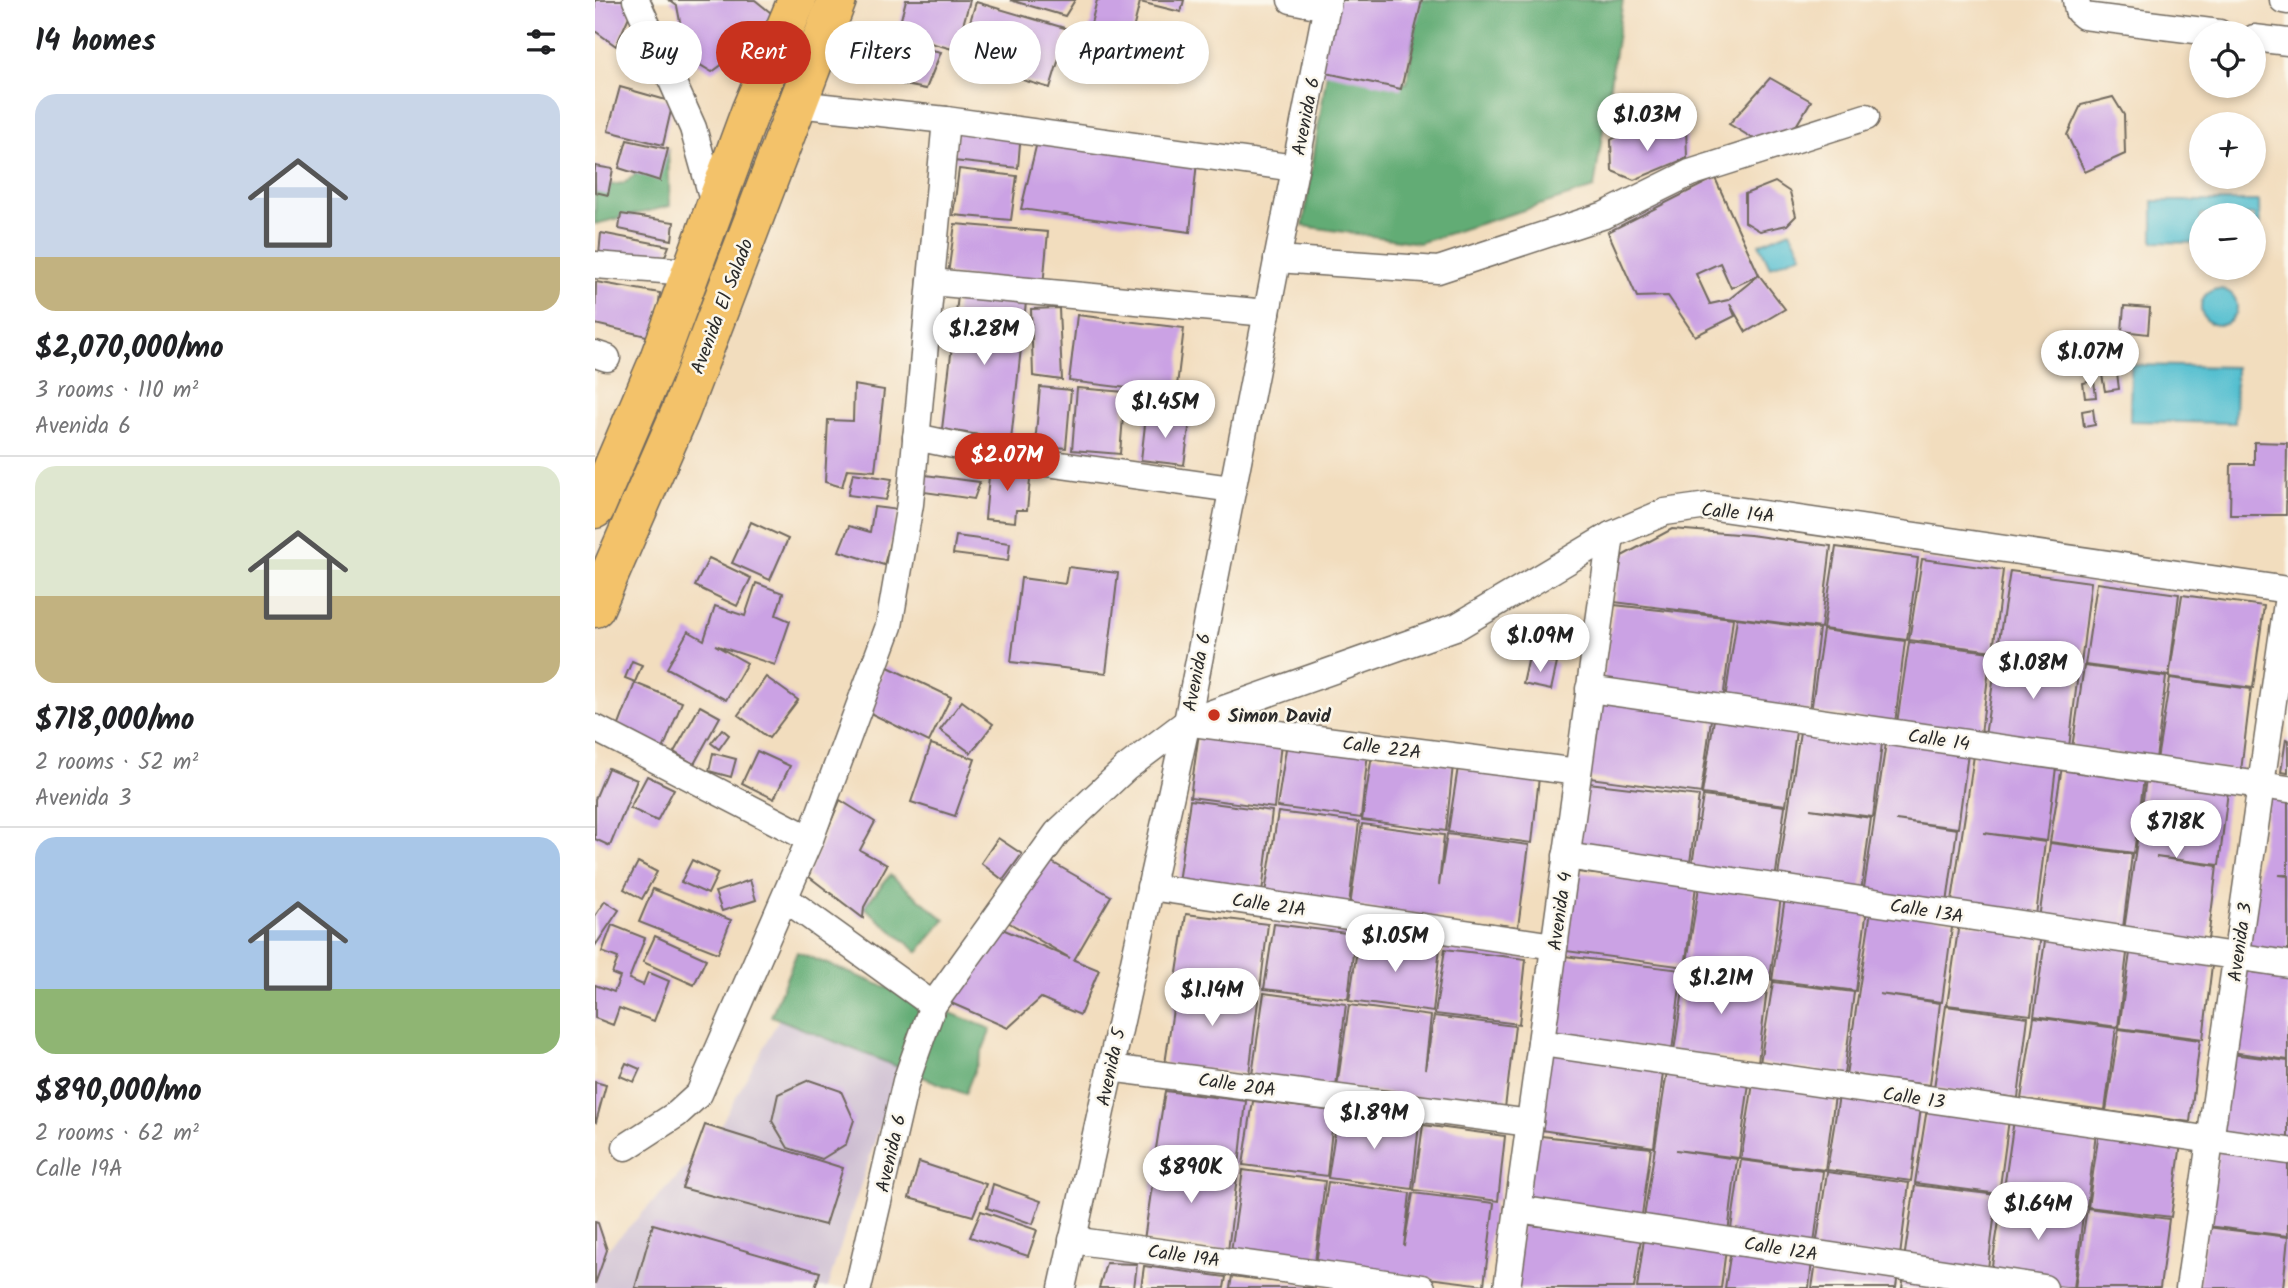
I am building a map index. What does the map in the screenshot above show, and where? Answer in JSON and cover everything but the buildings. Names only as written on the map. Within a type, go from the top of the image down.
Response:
[{"type":"main road","name":"Avenida El Salado","points":[[595,509],[657,364],[750,112],[797,0]]},
{"type":"main road","name":"Avenida El Salado","points":[[595,608],[680,413],[837,0]]},
{"type":"street","points":[[636,0],[694,128],[715,207]]},
{"type":"street","points":[[1291,0],[1327,4]]},
{"type":"street","points":[[2076,0],[2078,11],[2084,16],[2189,29]]},
{"type":"street","name":"Avenida 6","points":[[858,1288],[907,1081],[933,1005],[1057,833],[1126,768],[1187,722],[1327,4]]},
{"type":"street","points":[[2266,39],[2288,42]]},
{"type":"street","points":[[797,104],[946,120],[1295,168]]},
{"type":"street","points":[[1277,259],[1438,271],[1605,215],[1690,173],[1866,117]]},
{"type":"street","points":[[626,1147],[669,1120],[699,1094],[786,899],[889,626],[910,504],[946,120]]},
{"type":"street","points":[[595,265],[690,272]]},
{"type":"street","points":[[931,282],[1267,313]]},
{"type":"street","points":[[916,437],[1025,460],[1232,489]]},
{"type":"street","name":"Calle 14A","points":[[1187,722],[1458,626],[1611,535],[1665,512],[1708,506],[2288,590]]},
{"type":"street","name":"Avenida 4","points":[[1507,1288],[1611,535]]},
{"type":"street","name":"Avenida 3","points":[[2189,1288],[2288,596]]},
{"type":"street","name":"Calle 14","points":[[1589,689],[2288,789]]},
{"type":"street","name":"Calle 22A","points":[[1187,722],[1578,772]]},
{"type":"street","name":"Avenida 5","points":[[1062,1288],[1187,722]]},
{"type":"street","points":[[595,728],[810,839]]},
{"type":"street","name":"Calle 13A","points":[[1566,856],[2288,964]]},
{"type":"street","name":"Calle 21A","points":[[1150,887],[1554,946]]},
{"type":"street","points":[[786,899],[933,1005]]},
{"type":"street","name":"Calle 13","points":[[1541,1043],[2288,1151]]},
{"type":"street","name":"Calle 20A","points":[[1110,1068],[1530,1123]]},
{"type":"street","name":"Calle 12A","points":[[1518,1209],[2044,1288]]},
{"type":"street","name":"Calle 19A","points":[[1072,1240],[1422,1288]]},
{"type":"shaded area","points":[[811,961],[918,1009],[827,1288],[595,1288],[595,1262],[711,1142]]},
{"type":"green space","points":[[1419,0],[1623,0],[1594,188],[1419,243],[1303,226],[1327,71],[1407,83]]},
{"type":"green space","points":[[668,149],[670,206],[595,224],[595,187],[624,183]]},
{"type":"green space","points":[[890,875],[945,920],[918,952],[864,907]]},
{"type":"green space","points":[[797,952],[991,1029],[965,1094],[771,1016]]},
{"type":"water","points":[[2153,201],[2259,201],[2189,203],[2189,243],[2153,242]]},
{"type":"water","points":[[1790,231],[1802,254],[1770,267],[1759,244]]},
{"type":"water","points":[[2219,289],[2232,294],[2237,307],[2232,320],[2219,325],[2206,320],[2201,307],[2206,294]]},
{"type":"water","points":[[2131,365],[2236,367],[2235,423],[2130,421]]},
{"type":"place","name":"Simon David","points":[[1214,715]]}]
